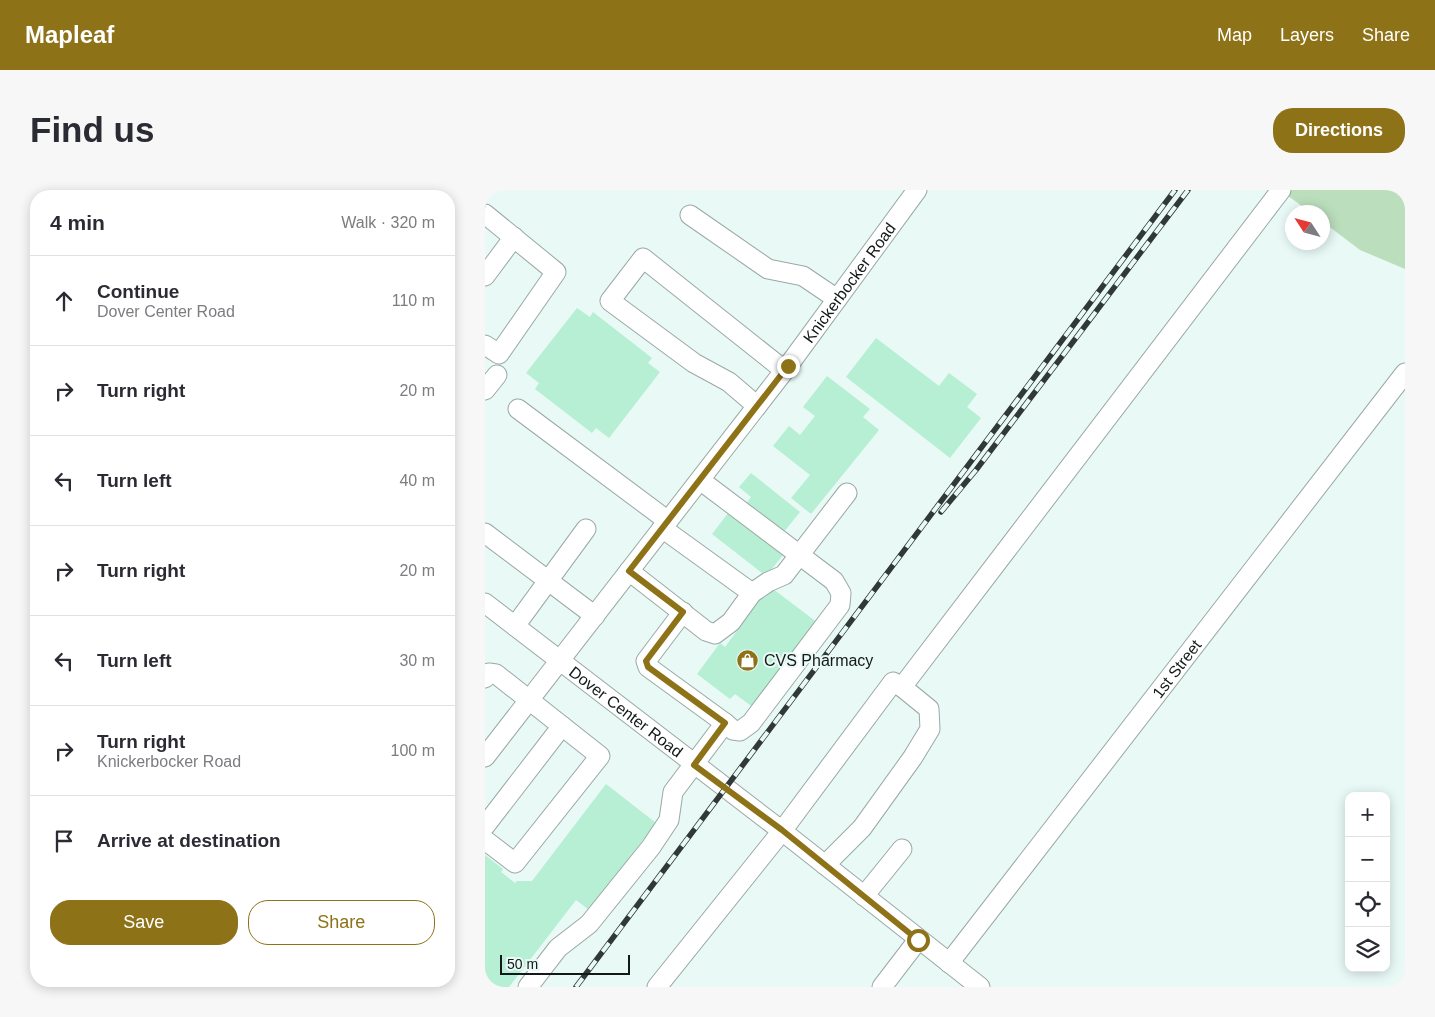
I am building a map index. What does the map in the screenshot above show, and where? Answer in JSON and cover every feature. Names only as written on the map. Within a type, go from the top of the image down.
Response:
[{"type":"street","name":"Knickerbocker Road","points":[[488,748],[529,700],[757,406],[917,190]]},
{"type":"street","points":[[902,688],[1281,190]]},
{"type":"street","points":[[485,214],[556,272],[499,354],[485,345]]},
{"type":"street","points":[[690,215],[767,269],[803,276],[837,299]]},
{"type":"street","points":[[485,276],[514,237]]},
{"type":"street","points":[[757,406],[729,382],[694,364],[610,301],[643,258],[784,370]]},
{"type":"street","name":"1st Street","points":[[949,963],[1405,373]]},
{"type":"street","points":[[485,390],[497,375]]},
{"type":"street","points":[[518,409],[751,593]]},
{"type":"street","points":[[683,612],[646,661],[648,667],[737,731],[751,723],[840,606],[840,588],[700,480]]},
{"type":"street","points":[[629,571],[706,631],[715,634],[731,622],[751,593],[768,582],[784,575],[847,493]]},
{"type":"street","points":[[515,626],[586,529]]},
{"type":"street","points":[[485,533],[595,616]]},
{"type":"street","name":"Dover Center Road","points":[[485,602],[694,765],[782,830],[918,940],[980,987]]},
{"type":"street","points":[[485,678],[489,674],[496,674],[599,756],[515,863],[485,840]]},
{"type":"street","points":[[657,987],[782,830],[893,682],[929,709],[930,729],[913,757],[862,828],[825,865]]},
{"type":"street","points":[[528,987],[558,948],[589,924],[651,847],[669,820],[673,792],[725,723]]},
{"type":"street","points":[[485,826],[562,726]]},
{"type":"street","points":[[864,896],[902,849]]},
{"type":"street","points":[[882,987],[918,940]]},
{"type":"green space","points":[[1280,190],[1402,190],[1405,193],[1405,269],[1360,250],[1330,227],[1330,205],[1300,205]]},
{"type":"building","points":[[577,308],[590,317],[593,312],[652,358],[648,363],[660,372],[609,438],[596,428],[592,433],[535,389],[539,383],[526,373]]},
{"type":"building","points":[[876,338],[939,386],[949,373],[977,394],[967,407],[981,418],[950,458],[846,377]]},
{"type":"building","points":[[827,376],[870,409],[863,417],[879,430],[811,514],[791,498],[810,475],[773,446],[789,426],[800,435],[815,416],[803,407]]},
{"type":"building","points":[[751,473],[800,512],[783,533],[746,504],[751,497],[739,487]]},
{"type":"building","points":[[729,512],[784,554],[766,576],[712,534]]},
{"type":"building","name":"CVS Pharmacy","points":[[768,589],[773,589],[818,623],[754,708],[735,694],[730,699],[697,674],[720,643],[725,647]]},
{"type":"building","points":[[606,784],[656,823],[589,910],[576,900],[509,987],[485,987],[485,855],[503,869],[501,872],[515,883],[517,881],[532,881]]},
{"type":"railway","points":[[576,987],[1175,190]]},
{"type":"railway","points":[[941,512],[976,470],[1188,190]]},
{"type":"place","name":"CVS Pharmacy","points":[[748,660]]},
{"type":"route","points":[[788,366],[629,571],[683,612],[646,661],[648,667],[725,723],[694,765],[782,830],[918,940]]}]
